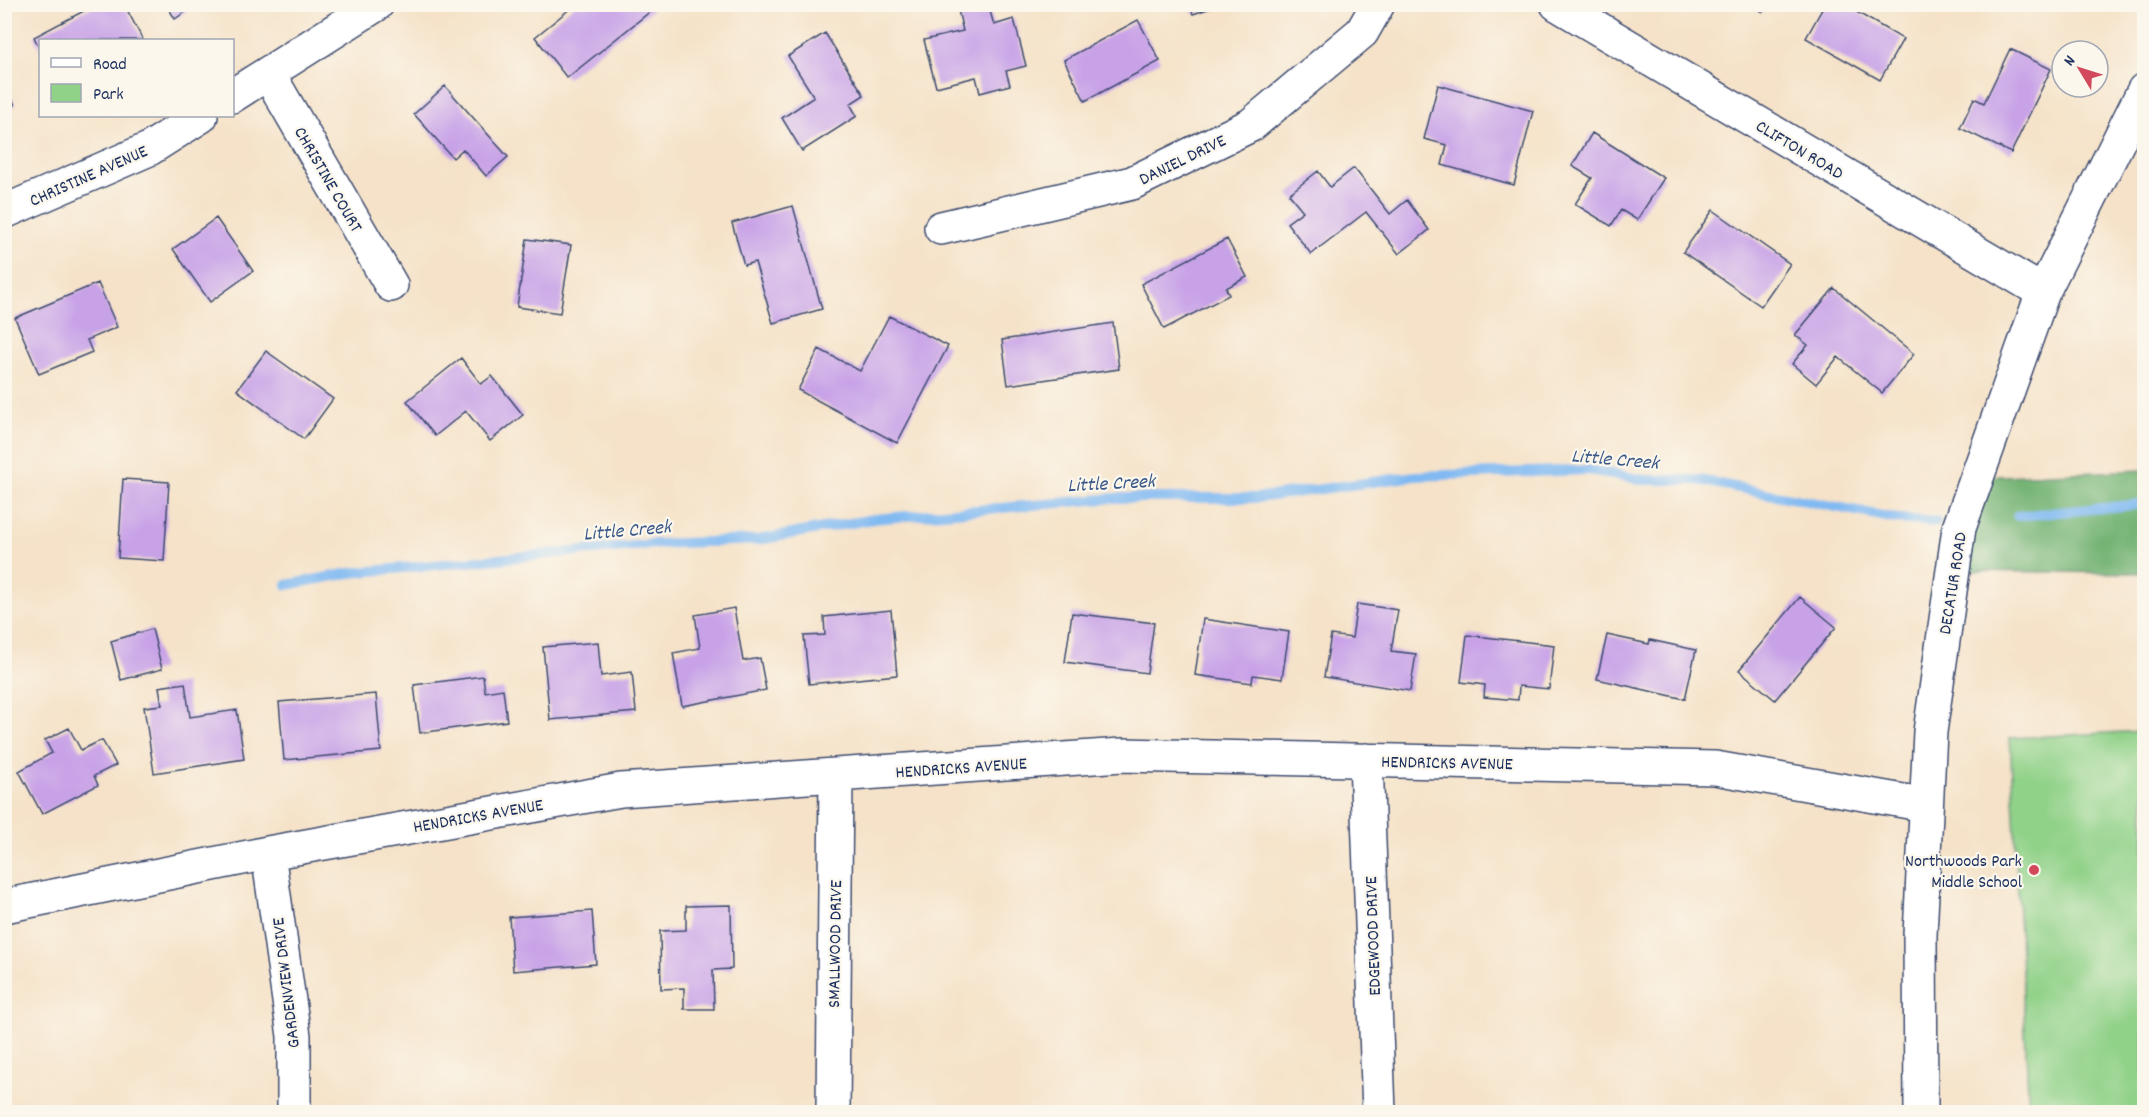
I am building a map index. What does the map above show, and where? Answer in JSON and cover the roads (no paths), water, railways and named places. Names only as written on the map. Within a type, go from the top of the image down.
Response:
[{"type":"street","points":[[234,95],[377,4]]},
{"type":"street","name":"DANIEL DRIVE","points":[[941,228],[1132,183],[1251,125],[1362,32],[1378,4]]},
{"type":"street","name":"CLIFTON ROAD","points":[[1557,4],[2043,292]]},
{"type":"street","name":"CHRISTINE COURT","points":[[268,73],[391,285]]},
{"type":"street","name":"DECATUR ROAD","points":[[1921,1113],[1920,935],[1930,732],[1959,528],[2043,292],[2145,90]]},
{"type":"street","name":"CHRISTINE AVENUE","points":[[4,212],[149,149],[199,117]]},
{"type":"street","name":"HENDRICKS AVENUE","points":[[4,906],[268,853],[621,790],[1122,755],[1715,768],[1926,804]]},
{"type":"street","name":"EDGEWOOD DRIVE","points":[[1366,760],[1379,1113]]},
{"type":"street","name":"SMALLWOOD DRIVE","points":[[833,1113],[836,776]]},
{"type":"street","name":"GARDENVIEW DRIVE","points":[[268,853],[294,1036],[294,1113]]},
{"type":"waterway","name":"Little Creek","points":[[287,585],[350,573],[655,544],[758,540],[873,519],[1115,498],[1257,498],[1415,476],[1589,470],[1645,480],[1699,480],[1897,519],[1936,522]]},
{"type":"waterway","name":"Little Creek","points":[[2017,516],[2144,504]]},
{"type":"place","name":"Northwoods Park Middle School","points":[[2034,870]]}]
